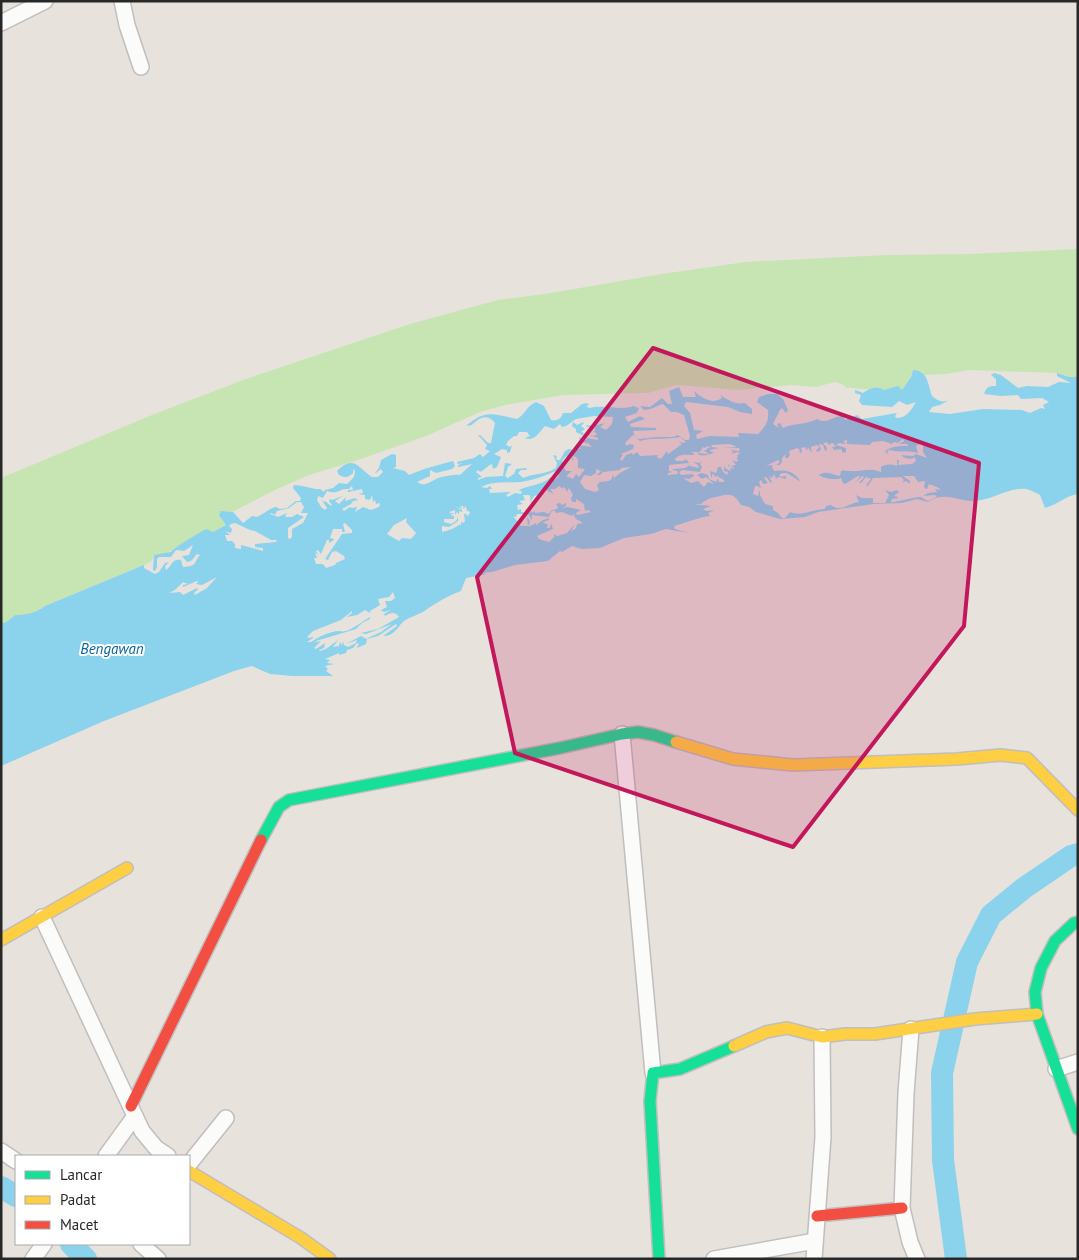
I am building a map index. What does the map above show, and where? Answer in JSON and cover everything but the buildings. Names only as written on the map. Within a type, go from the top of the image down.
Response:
[{"type":"street","points":[[1,23],[45,1]]},
{"type":"street","points":[[122,1],[127,25],[141,67]]},
{"type":"street","points":[[107,1155],[133,1111],[249,863],[282,803],[289,800],[638,732],[733,759],[793,765],[957,759],[1001,755],[1017,756],[1026,758],[1033,763],[1077,808]]},
{"type":"street","points":[[622,734],[653,1072],[650,1101],[659,1259]]},
{"type":"street","points":[[1,940],[126,868]]},
{"type":"street","points":[[42,917],[142,1131],[156,1148],[166,1155]]},
{"type":"street","points":[[1078,922],[1074,923],[1055,941],[1041,968],[1035,992],[1037,1014],[1078,1129]]},
{"type":"street","points":[[653,1072],[680,1069],[766,1032],[787,1028],[822,1037],[845,1034],[875,1034],[975,1019],[1037,1014]]},
{"type":"street","points":[[911,1029],[906,1093],[902,1208],[910,1242],[917,1259]]},
{"type":"street","points":[[814,1259],[823,1137],[822,1037]]},
{"type":"street","points":[[1056,1069],[1078,1062]]},
{"type":"street","points":[[190,1163],[226,1118]]},
{"type":"street","points":[[1,1151],[15,1159]]},
{"type":"street","points":[[190,1172],[301,1238],[330,1259]]},
{"type":"street","points":[[818,1216],[902,1208]]},
{"type":"street","points":[[714,1259],[815,1241]]},
{"type":"street","points":[[32,1259],[43,1245]]},
{"type":"street","points":[[142,1245],[158,1259]]},
{"type":"highlighted area","points":[[653,348],[979,463],[964,626],[793,847],[515,753],[477,577]]},
{"type":"green space","points":[[1078,249],[1078,377],[1069,377],[1057,373],[969,370],[924,375],[923,372],[913,370],[911,377],[902,390],[883,390],[877,387],[865,389],[847,388],[835,382],[816,387],[791,385],[737,390],[677,385],[648,393],[563,395],[505,405],[480,412],[426,436],[309,475],[232,512],[227,511],[226,525],[213,532],[201,532],[166,554],[154,555],[152,561],[144,565],[45,606],[35,612],[27,615],[15,615],[1,624],[1,478],[152,415],[243,380],[410,324],[498,300],[662,274],[746,262],[886,255],[971,254]]},
{"type":"water","name":"Bengawan","points":[[913,370],[922,373],[927,379],[932,396],[940,401],[949,400],[932,407],[929,412],[950,414],[983,409],[1022,410],[1030,413],[1041,408],[1045,409],[1043,405],[1049,402],[1042,398],[1021,399],[1018,395],[984,394],[989,387],[996,386],[996,379],[991,375],[994,373],[1001,375],[1018,388],[1027,386],[1048,387],[1059,382],[1071,383],[1057,376],[1057,373],[1069,377],[1078,377],[1078,494],[1045,508],[1040,495],[1028,489],[1020,489],[973,501],[946,497],[928,502],[917,499],[902,503],[874,504],[818,512],[805,517],[780,519],[756,512],[749,507],[741,505],[732,496],[712,498],[701,504],[693,504],[711,506],[703,509],[707,511],[715,510],[708,513],[710,516],[674,526],[675,529],[689,533],[666,529],[651,534],[624,538],[600,548],[582,549],[572,546],[562,552],[560,551],[548,561],[515,565],[482,573],[487,574],[466,578],[461,591],[406,620],[387,636],[383,636],[397,626],[396,624],[378,636],[367,639],[366,644],[357,648],[359,643],[356,644],[353,648],[347,650],[346,653],[339,655],[339,653],[325,659],[330,660],[327,663],[334,664],[325,666],[328,669],[326,671],[333,676],[270,674],[252,666],[234,671],[104,721],[1,766],[1,624],[15,615],[34,612],[144,565],[144,568],[155,574],[159,572],[165,563],[169,562],[165,566],[166,570],[176,560],[181,560],[183,567],[195,564],[200,555],[197,554],[191,561],[187,562],[182,556],[189,555],[193,545],[184,551],[176,550],[171,557],[159,557],[157,559],[157,567],[155,571],[153,570],[154,555],[171,552],[206,529],[213,532],[226,525],[219,515],[221,511],[233,512],[243,523],[252,516],[257,517],[276,507],[280,509],[287,508],[296,501],[300,501],[301,498],[293,488],[294,485],[320,489],[324,492],[339,483],[347,484],[354,477],[355,471],[353,469],[353,473],[345,477],[339,475],[337,471],[348,463],[356,464],[372,477],[378,477],[383,472],[381,469],[375,473],[379,468],[381,460],[392,454],[396,455],[396,467],[393,468],[405,471],[409,475],[453,461],[455,466],[452,469],[436,473],[430,470],[430,476],[417,482],[422,484],[444,477],[460,475],[472,464],[458,467],[458,465],[463,463],[458,464],[457,462],[474,458],[480,454],[483,457],[490,451],[485,449],[487,445],[478,435],[488,443],[491,443],[495,423],[486,417],[477,420],[472,425],[466,426],[479,417],[490,414],[517,419],[536,402],[544,406],[551,420],[559,419],[563,413],[571,413],[582,404],[587,403],[589,405],[586,406],[589,408],[623,408],[633,406],[639,408],[637,413],[625,417],[628,422],[640,416],[645,419],[630,424],[631,427],[656,428],[656,430],[633,431],[635,437],[633,435],[625,443],[627,446],[629,444],[634,445],[633,449],[621,454],[623,455],[620,459],[622,461],[626,455],[632,453],[633,455],[637,452],[640,456],[658,455],[657,457],[661,459],[667,451],[668,454],[682,444],[678,441],[686,442],[680,437],[640,441],[636,437],[639,439],[678,435],[685,440],[689,440],[690,436],[684,415],[671,412],[663,404],[647,410],[640,406],[650,407],[662,398],[668,404],[672,404],[669,391],[679,387],[683,397],[696,397],[694,391],[704,398],[715,401],[722,398],[720,395],[735,403],[745,403],[752,409],[752,414],[728,407],[686,402],[684,406],[690,413],[694,430],[703,431],[696,435],[697,439],[710,436],[739,437],[738,433],[758,434],[766,423],[768,410],[757,402],[759,397],[768,394],[777,394],[783,399],[788,410],[786,413],[782,408],[773,424],[779,428],[777,424],[780,423],[783,428],[817,419],[827,421],[839,416],[843,416],[845,420],[857,415],[862,419],[897,413],[896,418],[900,418],[908,413],[916,402],[907,405],[899,401],[892,407],[862,405],[859,401],[861,395],[855,393],[855,390],[863,393],[874,388],[884,390],[898,386],[902,390],[911,377]],"holes":[[[594,416],[613,417],[612,424],[606,430],[600,427],[605,423],[593,426],[586,425],[587,427],[595,427],[595,431],[593,431],[597,434],[594,436],[581,432],[585,429],[581,426],[583,422],[577,425],[573,422],[572,426],[576,429],[576,432],[584,436],[583,433],[598,438],[598,440],[586,438],[587,440],[582,440],[579,436],[580,442],[588,443],[592,447],[577,445],[576,447],[582,448],[565,451],[560,460],[557,460],[557,456],[553,455],[557,463],[556,468],[552,470],[523,478],[518,473],[521,470],[527,470],[526,468],[516,469],[514,474],[508,478],[505,476],[508,467],[512,464],[505,463],[503,476],[486,477],[478,480],[478,478],[482,477],[476,472],[478,470],[480,472],[492,464],[493,469],[497,467],[501,457],[494,454],[502,449],[507,450],[507,453],[510,452],[512,445],[510,447],[506,445],[519,432],[527,432],[530,436],[525,438],[532,439],[545,426],[554,429],[560,424],[562,427],[576,419]],[[903,439],[904,441],[899,444],[907,444],[908,446],[889,449],[885,452],[889,455],[887,452],[889,450],[918,453],[916,446],[921,443],[927,458],[916,454],[913,456],[901,455],[908,459],[915,457],[916,461],[912,464],[898,465],[899,460],[897,460],[897,466],[885,465],[881,467],[881,472],[873,470],[841,471],[840,476],[827,473],[819,475],[830,479],[841,478],[845,484],[860,476],[856,483],[862,476],[864,477],[859,483],[866,477],[871,479],[866,485],[868,486],[873,478],[901,477],[904,480],[902,483],[906,481],[910,484],[910,481],[903,476],[914,476],[918,482],[925,481],[924,487],[926,489],[929,484],[941,490],[935,489],[937,492],[928,493],[923,496],[935,495],[937,497],[928,501],[919,497],[891,502],[892,499],[898,498],[894,496],[899,492],[897,490],[891,492],[885,490],[889,495],[885,503],[873,503],[873,498],[862,498],[856,495],[859,502],[845,507],[838,508],[831,505],[826,506],[825,509],[803,513],[790,512],[785,518],[782,518],[773,510],[773,506],[765,504],[760,495],[760,489],[758,496],[753,494],[755,486],[761,488],[759,482],[761,480],[763,484],[768,483],[764,478],[766,477],[771,483],[769,476],[772,478],[774,474],[776,479],[778,477],[786,479],[786,476],[781,477],[779,475],[787,473],[801,482],[792,473],[774,471],[773,466],[766,466],[778,460],[780,462],[776,465],[780,465],[782,458],[786,454],[785,458],[788,458],[790,455],[789,451],[797,448],[801,453],[801,448],[805,447],[807,451],[808,447],[812,453],[811,447],[817,445],[819,447],[816,451],[818,452],[821,449],[820,444],[823,445],[825,451],[827,450],[826,446],[823,444],[826,442],[830,445],[833,443],[836,447],[832,447],[834,450],[841,449],[843,453],[846,452],[846,448],[836,445],[839,443],[846,444],[843,441],[847,440],[847,444],[870,445],[872,442],[883,441],[892,444],[894,442],[898,443]],[[730,444],[737,447],[722,447],[739,448],[740,450],[731,450],[733,452],[730,454],[738,452],[740,454],[737,455],[737,462],[732,460],[736,465],[731,466],[735,469],[730,468],[729,464],[730,471],[724,465],[724,471],[728,472],[727,475],[723,472],[721,467],[718,467],[716,473],[710,471],[712,478],[714,474],[715,477],[717,476],[724,480],[724,482],[719,482],[718,478],[716,482],[709,479],[708,475],[702,473],[697,475],[702,479],[706,477],[714,484],[708,482],[704,487],[698,481],[691,483],[683,478],[689,479],[694,476],[693,474],[681,475],[679,472],[682,470],[700,472],[702,467],[700,464],[702,461],[699,463],[693,462],[699,468],[690,465],[685,468],[673,469],[678,474],[668,475],[668,473],[673,472],[669,471],[669,465],[689,463],[686,459],[676,461],[677,457],[693,455],[695,454],[691,452],[700,452],[703,447],[711,448],[703,450],[709,454],[697,453],[701,455],[705,455],[714,453],[710,450],[719,448],[712,447],[711,445]],[[569,456],[574,461],[572,456],[578,460],[578,468],[585,469],[579,477],[576,474],[573,479],[566,476],[572,471],[566,471],[562,461],[565,457]],[[631,467],[614,478],[613,474],[609,481],[600,482],[597,485],[599,490],[595,492],[585,489],[580,482],[584,475],[591,476],[596,473],[596,469],[601,471],[597,475],[603,472],[620,470],[621,468]],[[556,471],[559,476],[555,480],[551,477],[519,490],[522,492],[521,494],[515,493],[508,497],[506,495],[511,492],[490,493],[489,489],[492,489],[490,486],[487,488],[481,487],[495,483],[521,482]],[[352,486],[353,490],[348,490],[348,492],[362,489],[363,493],[358,494],[365,495],[365,499],[370,500],[372,495],[373,502],[375,500],[376,504],[379,503],[379,507],[371,510],[363,507],[355,512],[357,507],[350,507],[344,511],[342,509],[353,501],[358,500],[355,498],[345,501],[346,497],[339,504],[335,501],[343,496],[330,499],[331,506],[321,499],[327,508],[325,510],[321,507],[317,500],[318,496],[323,498],[327,491],[334,492],[349,489]],[[559,486],[563,489],[563,487],[565,488],[567,492],[569,488],[573,495],[571,498],[572,502],[576,502],[576,499],[584,504],[585,511],[591,512],[577,515],[576,513],[581,510],[568,507],[561,508],[566,506],[566,503],[562,505],[560,503],[556,504],[558,508],[548,514],[544,512],[535,513],[535,511],[532,513],[531,511],[529,513],[521,512],[521,509],[518,510],[517,505],[523,504],[519,501],[525,500],[523,495],[530,496],[531,504],[533,507],[531,501],[534,496],[538,495],[540,491],[546,490],[554,494],[550,489],[555,489]],[[297,502],[301,502],[304,507],[301,513],[308,513],[303,523],[292,529],[292,537],[290,539],[288,538],[288,528],[304,517],[297,514],[292,517],[286,517],[287,513],[278,517],[270,514],[275,515],[277,511],[289,508]],[[460,506],[463,506],[464,509],[465,506],[466,510],[470,512],[469,515],[466,516],[467,514],[464,514],[465,521],[461,522],[461,526],[460,524],[442,532],[442,526],[449,527],[458,521],[458,517],[451,524],[444,522],[444,519],[454,519],[454,516],[450,515],[454,513],[449,512],[455,510],[455,515],[457,512],[459,515],[459,511],[462,512],[462,510],[456,507],[463,509]],[[554,510],[556,513],[562,512],[572,516],[573,514],[576,519],[583,523],[577,524],[576,528],[571,532],[575,524],[567,533],[557,536],[554,534],[554,537],[549,542],[539,539],[537,536],[553,529],[551,523],[550,528],[547,528],[549,525],[543,522],[549,520],[549,518],[528,527],[530,521],[527,517],[528,526],[521,526],[513,516],[528,514],[532,520],[532,515],[549,517]],[[407,518],[406,522],[416,533],[411,539],[402,538],[399,541],[387,534],[394,525]],[[235,523],[271,540],[277,540],[276,542],[255,544],[255,547],[263,548],[263,551],[241,545],[241,549],[235,548],[235,544],[232,541],[227,541],[225,535],[230,535],[225,531],[231,533],[232,529],[229,526]],[[345,523],[352,530],[352,533],[342,534],[325,559],[328,560],[332,552],[336,551],[344,556],[345,559],[326,568],[323,564],[316,564],[315,552],[319,556],[316,551],[318,550],[321,554],[327,540],[329,540],[329,543],[334,540],[330,538],[333,529],[342,529],[342,532],[345,532],[343,524]],[[217,577],[207,588],[195,595],[194,593],[197,588],[183,595],[180,592],[169,593],[183,582],[188,584],[183,585],[183,587],[198,582],[196,584],[202,585]],[[393,592],[395,598],[391,601],[385,601],[387,607],[381,610],[384,612],[391,610],[384,614],[385,616],[392,613],[399,617],[378,629],[361,633],[366,634],[392,624],[381,632],[366,639],[361,636],[346,644],[357,640],[356,643],[348,647],[344,645],[343,641],[342,645],[340,642],[339,646],[333,647],[338,640],[326,649],[319,650],[324,648],[325,643],[316,649],[314,648],[321,641],[316,641],[356,629],[370,619],[370,617],[348,630],[331,632],[311,642],[307,642],[313,638],[307,637],[313,631],[341,620],[352,611],[347,617],[357,615],[365,610],[370,613],[370,611],[380,605],[378,599],[389,597]]]},
{"type":"waterway","points":[[956,1259],[943,1160],[942,1073],[967,962],[991,915],[1024,888],[1071,856],[1078,854]]},
{"type":"waterway","points":[[1,1187],[15,1195]]},
{"type":"waterway","points":[[72,1245],[86,1259]]},
{"type":"traffic: fast","points":[[261,840],[279,807],[289,800],[560,748],[622,734],[638,732],[676,742]]},
{"type":"traffic: fast","points":[[1078,922],[1074,923],[1055,941],[1041,968],[1035,992],[1037,1014],[1078,1129]]},
{"type":"traffic: fast","points":[[659,1259],[650,1101],[653,1073],[680,1069],[734,1046]]},
{"type":"traffic: slow","points":[[676,742],[733,759],[793,765],[957,759],[1001,755],[1027,758],[1078,810]]},
{"type":"traffic: slow","points":[[1,940],[127,868]]},
{"type":"traffic: slow","points":[[734,1046],[766,1032],[787,1028],[822,1037],[845,1034],[875,1034],[975,1019],[1037,1014]]},
{"type":"traffic: slow","points":[[190,1172],[301,1238],[330,1259]]},
{"type":"traffic: jam","points":[[131,1106],[261,840]]},
{"type":"traffic: jam","points":[[817,1216],[902,1208]]}]
